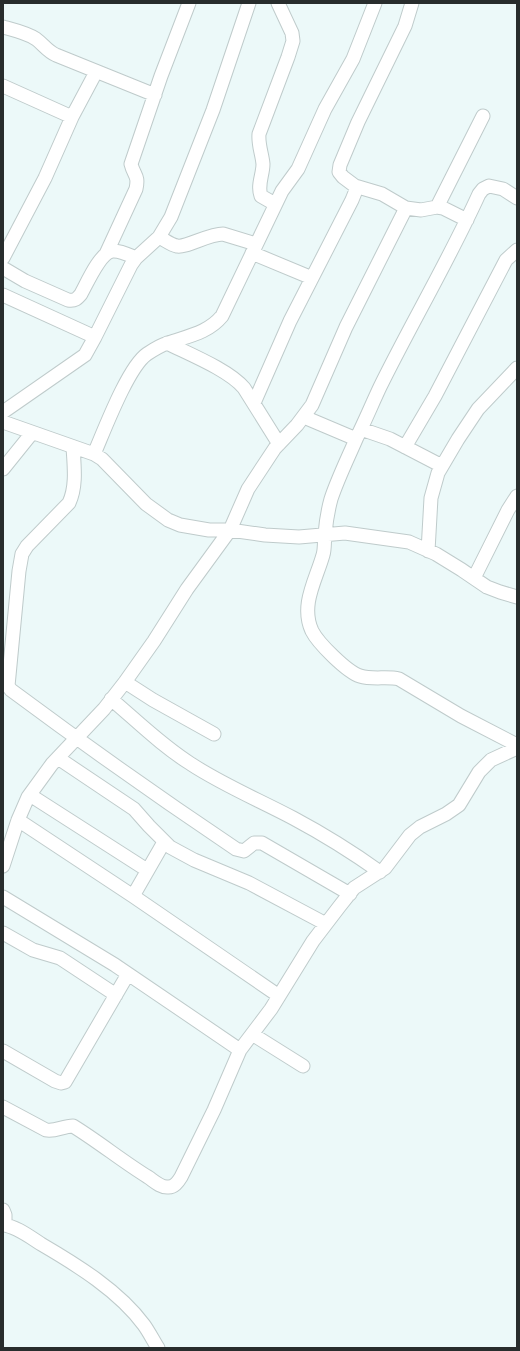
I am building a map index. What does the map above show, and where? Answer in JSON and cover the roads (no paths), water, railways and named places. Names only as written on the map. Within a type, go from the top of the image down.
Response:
[{"type":"street","points":[[106,254],[136,189],[138,180],[132,170],[131,164],[189,3]]},
{"type":"street","points":[[3,412],[85,355],[131,265],[136,258],[160,237],[170,217],[213,110],[249,3]]},
{"type":"street","points":[[275,204],[260,196],[259,190],[263,165],[258,142],[259,134],[293,41],[292,33],[278,3]]},
{"type":"street","points":[[94,454],[127,380],[136,364],[145,355],[167,343],[192,336],[206,330],[218,322],[222,316],[275,204],[298,168],[325,109],[352,59],[375,3]]},
{"type":"street","points":[[412,3],[404,26],[358,122],[340,165],[340,172],[343,177],[355,186],[382,194],[406,208],[421,210],[437,207],[449,210],[467,220]]},
{"type":"street","points":[[3,27],[30,36],[37,40],[48,51],[155,95]]},
{"type":"street","points":[[96,72],[72,117],[3,267],[25,281],[73,301],[81,294],[100,260],[106,254],[112,251],[120,252],[136,258]]},
{"type":"street","points":[[3,86],[72,117]]},
{"type":"street","points":[[437,207],[483,116]]},
{"type":"street","points":[[254,403],[290,321],[352,200],[356,190],[355,186]]},
{"type":"street","points":[[517,198],[503,190],[489,186],[483,189],[479,194],[467,220],[379,388],[331,500],[325,535],[324,553],[310,589],[307,606],[313,632],[326,648],[350,671],[360,676],[392,677],[399,679],[461,716],[517,746]]},
{"type":"street","points":[[3,866],[18,820],[30,795],[58,758],[125,682],[154,641],[187,589],[230,530],[248,489],[279,444],[304,417],[312,405],[346,327],[406,208]]},
{"type":"street","points":[[160,237],[176,246],[182,246],[202,238],[222,234],[254,248],[312,278]]},
{"type":"street","points":[[405,447],[435,396],[506,260],[517,250]]},
{"type":"street","points":[[3,295],[95,337]]},
{"type":"street","points":[[167,343],[206,362],[239,381],[279,444]]},
{"type":"street","points":[[428,551],[431,498],[434,484],[442,466],[478,409],[517,368]]},
{"type":"street","points":[[304,417],[359,434],[379,435],[442,466]]},
{"type":"street","points":[[5,427],[32,433],[94,454],[102,459],[146,504],[168,520],[192,528],[230,530],[292,537],[345,533],[409,542],[428,551],[487,587],[517,597]]},
{"type":"street","points":[[3,469],[32,433]]},
{"type":"street","points":[[73,447],[73,495],[69,503],[27,546],[22,554],[8,686],[11,690],[75,739],[236,849],[244,851],[254,843],[262,843],[350,894]]},
{"type":"street","points":[[474,578],[508,510],[517,496]]},
{"type":"street","points":[[125,682],[153,700],[214,734]]},
{"type":"street","points":[[111,699],[167,747],[190,764],[214,778],[294,818],[338,843],[380,872]]},
{"type":"street","points":[[3,1107],[46,1130],[52,1131],[65,1126],[73,1126],[155,1182],[166,1187],[172,1187],[178,1183],[214,1110],[240,1050],[279,996],[313,941],[326,924],[360,883],[380,872],[410,835],[420,827],[446,814],[459,805],[479,772],[491,760],[517,746]]},
{"type":"street","points":[[58,758],[134,809],[170,847],[194,860],[249,884],[326,924]]},
{"type":"street","points":[[30,795],[147,870]]},
{"type":"street","points":[[18,820],[133,896],[279,996]]},
{"type":"street","points":[[133,896],[164,842]]},
{"type":"street","points":[[3,897],[128,974],[240,1050]]},
{"type":"street","points":[[3,933],[33,950],[60,958],[116,995]]},
{"type":"street","points":[[3,1051],[61,1084],[65,1082],[128,974]]},
{"type":"street","points":[[252,1034],[303,1066]]},
{"type":"street","points":[[3,1210],[5,1215],[4,1225],[60,1255],[102,1284],[143,1324],[158,1348]]}]
